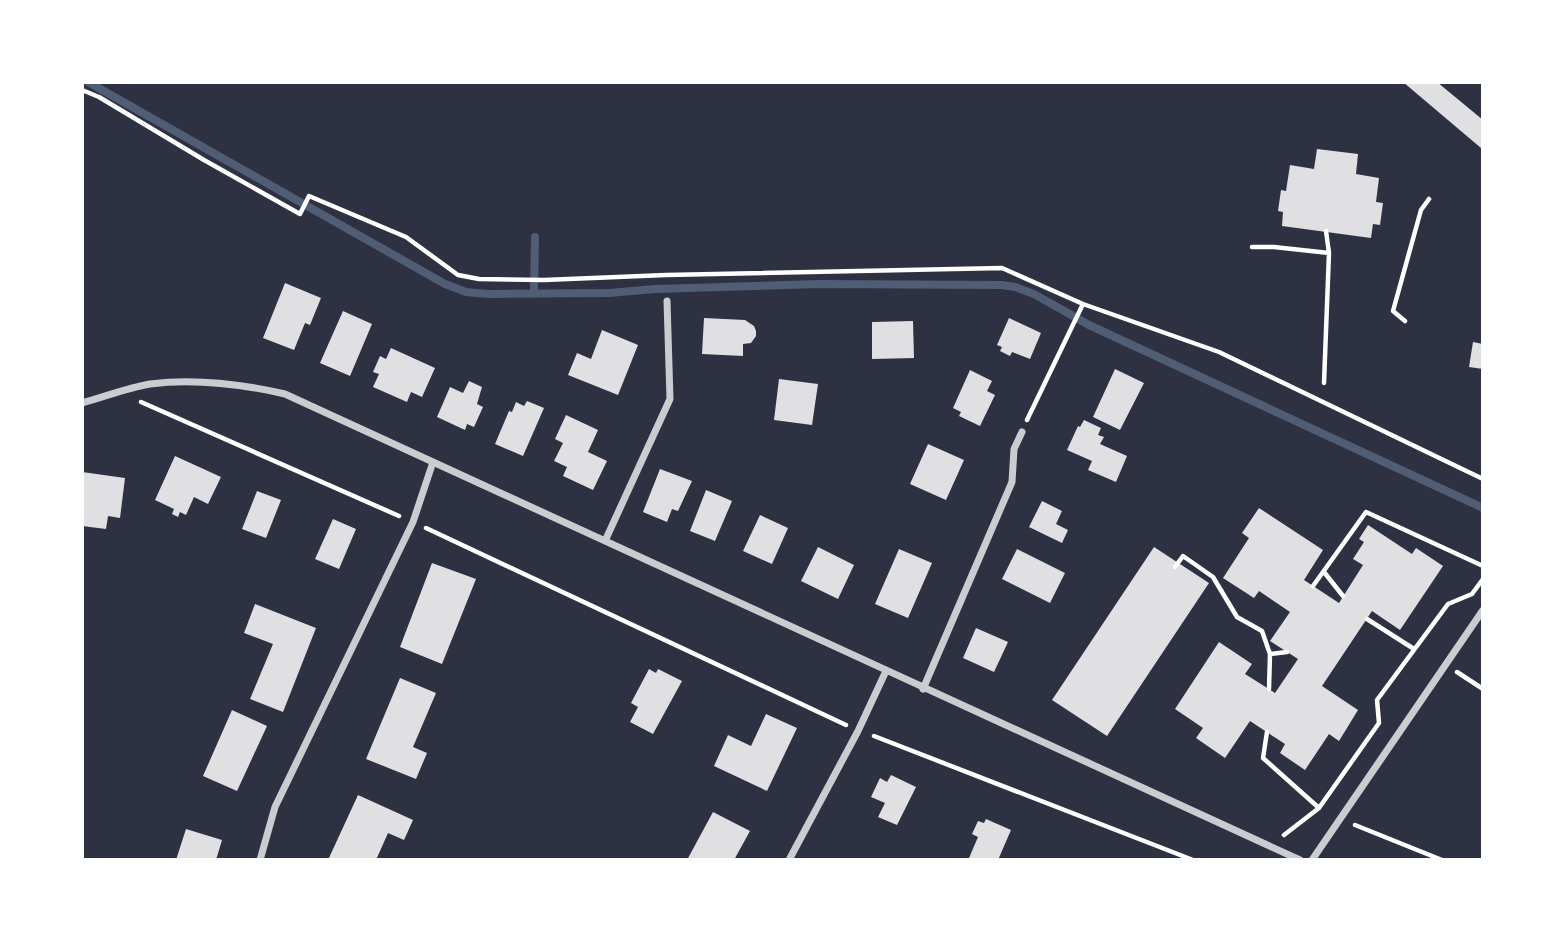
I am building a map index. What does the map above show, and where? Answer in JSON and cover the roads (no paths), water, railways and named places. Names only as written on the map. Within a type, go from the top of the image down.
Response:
[{"type":"street","points":[[605,541],[670,399],[667,301]]},
{"type":"street","points":[[82,404],[150,384],[184,382],[219,382],[285,394],[1300,860]]},
{"type":"street","points":[[923,688],[1012,482],[1014,449],[1022,432]]},
{"type":"street","points":[[260,860],[275,807],[413,522],[433,462]]},
{"type":"street","points":[[1312,860],[1483,610]]},
{"type":"street","points":[[789,860],[859,731],[886,671]]},
{"type":"waterway","points":[[88,82],[445,284],[466,292],[609,293],[818,284],[1015,287],[1034,294],[1089,325],[1483,508]]},
{"type":"waterway","points":[[534,293],[535,237]]}]
